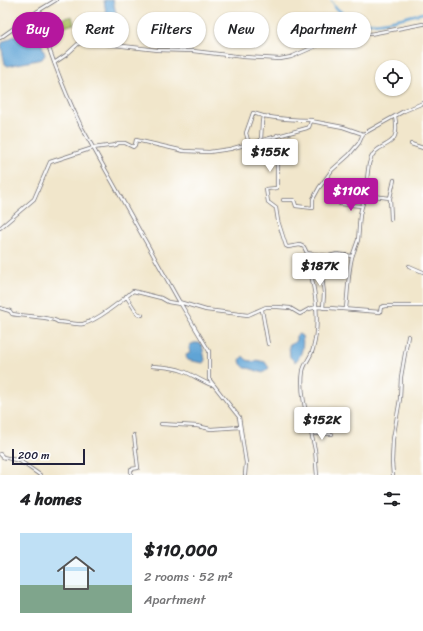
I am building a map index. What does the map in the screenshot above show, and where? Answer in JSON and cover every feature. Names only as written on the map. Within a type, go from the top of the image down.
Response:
[{"type":"street","points":[[0,38],[56,0]]},
{"type":"street","points":[[38,11],[46,43],[81,126],[209,351],[209,379],[212,385],[239,416],[246,463],[245,475]]},
{"type":"street","points":[[371,34],[423,24]]},
{"type":"street","points":[[54,63],[66,55],[79,43],[280,59],[291,57],[312,48]]},
{"type":"street","points":[[283,200],[294,200],[296,206],[313,208],[313,199],[319,188],[332,170],[349,155],[359,143],[363,134],[395,116],[423,103]]},
{"type":"street","points":[[249,144],[246,132],[253,113],[287,120],[314,120],[343,127],[363,134]]},
{"type":"street","points":[[261,140],[263,116]]},
{"type":"street","points":[[346,308],[352,256],[357,244],[370,164],[374,154],[382,147],[392,142],[396,136],[395,116]]},
{"type":"street","points":[[0,228],[34,199],[50,162],[94,148],[116,145],[118,143],[125,143],[133,147],[136,140],[174,149],[195,152],[215,151],[249,144],[277,135],[307,128],[309,127],[311,121],[314,121]]},
{"type":"street","points":[[277,135],[277,188],[266,189],[266,193],[268,202],[276,208],[278,221],[286,246],[300,245],[304,247],[307,253],[316,255],[352,256]]},
{"type":"street","points":[[411,144],[423,148]]},
{"type":"street","points":[[392,219],[390,198],[394,180]]},
{"type":"street","points":[[365,195],[390,198]]},
{"type":"street","points":[[340,204],[362,206]]},
{"type":"street","points":[[409,266],[423,272]]},
{"type":"street","points":[[321,269],[324,293],[323,308]]},
{"type":"street","points":[[310,270],[317,307],[314,347],[303,370],[304,399],[312,434],[317,475]]},
{"type":"street","points":[[0,308],[10,311],[12,314],[55,319],[58,322],[83,324],[100,316],[132,291],[161,298],[168,302],[180,302],[206,310],[248,315],[266,307],[290,308],[300,314],[317,307],[346,308],[380,312],[381,307],[385,306],[423,306]]},
{"type":"street","points":[[126,296],[137,313],[142,315]]},
{"type":"street","points":[[262,310],[268,344]]},
{"type":"street","points":[[393,475],[393,439],[408,336]]},
{"type":"street","points":[[152,366],[184,372],[194,378],[212,385]]},
{"type":"street","points":[[161,424],[198,426],[211,429],[240,427]]},
{"type":"street","points":[[312,434],[332,434]]},
{"type":"street","points":[[131,475],[131,470],[138,468],[134,436]]},
{"type":"street","points":[[0,454],[3,457],[20,461],[40,475]]},
{"type":"green space","points":[[72,16],[72,25],[64,27],[64,18]]},
{"type":"water","points":[[104,0],[113,0],[116,12],[106,12]]},
{"type":"water","points":[[12,37],[12,48],[43,48],[45,55],[42,59],[8,66],[5,64],[1,45],[3,42]]},
{"type":"water","points":[[299,334],[302,336],[303,347],[301,354],[295,362],[290,357],[289,345],[294,343],[296,336]]},
{"type":"water","points":[[199,343],[202,345],[205,360],[203,363],[187,360],[186,355],[190,353],[190,345]]},
{"type":"water","points":[[243,356],[247,360],[265,362],[269,368],[263,373],[245,368],[241,364],[240,360]]},
{"type":"waterway","points":[[331,0],[335,7]]},
{"type":"waterway","points":[[335,7],[346,15],[367,23],[377,23],[423,13]]}]
